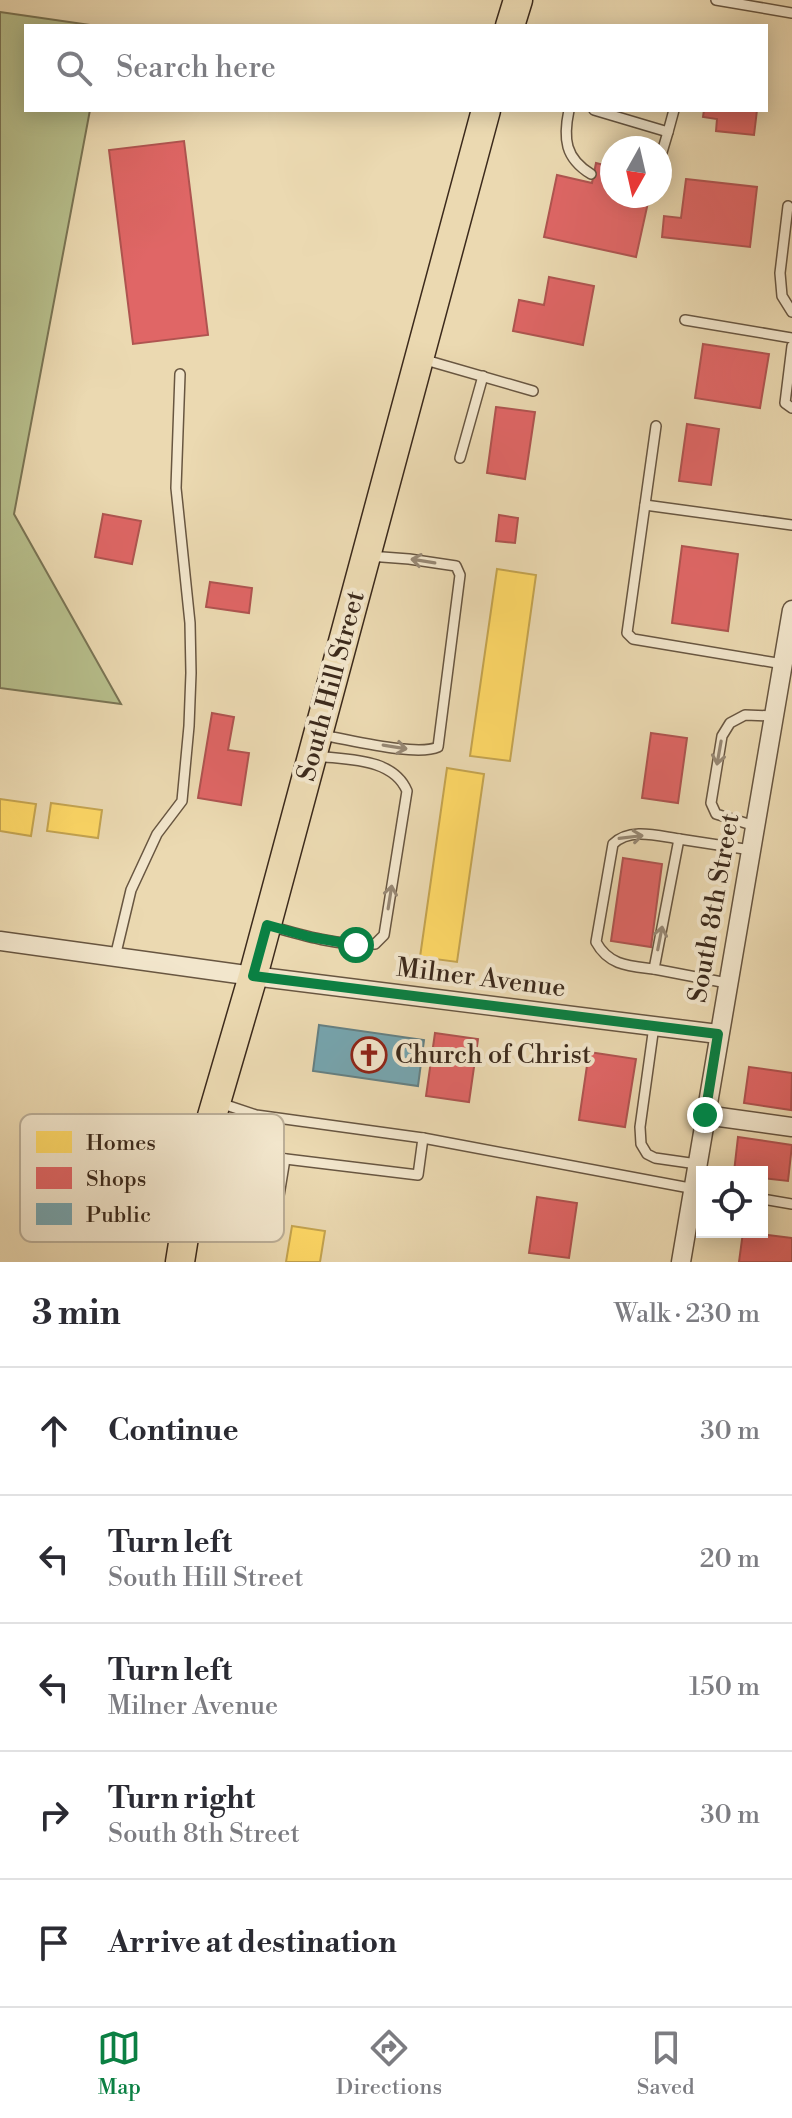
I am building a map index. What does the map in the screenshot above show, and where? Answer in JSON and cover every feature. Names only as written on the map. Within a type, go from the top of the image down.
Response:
[{"type":"main road","points":[[511,24],[518,0]]},
{"type":"main road","name":"South Hill Street","points":[[212,1114],[267,925],[485,112]]},
{"type":"main road","name":"South Hill Street","points":[[180,1262],[183,1242]]},
{"type":"street","name":"South 8th Street","points":[[697,1164],[755,826],[781,707],[783,664],[792,610]]},
{"type":"street","name":"Milner Avenue","points":[[0,941],[718,1034]]},
{"type":"street","points":[[705,1115],[792,1127]]},
{"type":"street","name":"South 8th Street","points":[[681,1262],[696,1194]]},
{"type":"lane","points":[[716,0],[792,13]]},
{"type":"lane","points":[[569,112],[566,124],[569,152],[576,165],[591,174]]},
{"type":"lane","points":[[601,112],[668,132]]},
{"type":"lane","points":[[667,136],[673,112]]},
{"type":"lane","points":[[788,206],[780,273],[782,296],[792,312]]},
{"type":"lane","points":[[685,320],[792,338]]},
{"type":"lane","points":[[792,346],[785,403],[792,408]]},
{"type":"lane","points":[[418,358],[533,391]]},
{"type":"lane","points":[[115,957],[131,890],[157,834],[182,801],[191,673],[190,623],[176,488],[180,374]]},
{"type":"lane","points":[[460,458],[483,376]]},
{"type":"lane","points":[[656,426],[627,633],[633,639],[783,664]]},
{"type":"lane","points":[[645,505],[792,525]]},
{"type":"lane","points":[[315,744],[414,750],[438,747],[460,575],[456,566],[365,556]]},
{"type":"lane","points":[[755,826],[716,814],[711,803],[722,736],[730,723],[745,715],[781,707]]},
{"type":"lane","points":[[267,925],[356,945],[375,944],[384,935],[407,791],[401,777],[386,768],[315,744]]},
{"type":"lane","points":[[727,983],[611,960],[601,952],[596,942],[613,844],[620,837],[632,834],[751,850]]},
{"type":"lane","points":[[654,969],[679,839]]},
{"type":"lane","points":[[654,1026],[640,1127],[641,1144],[647,1154],[655,1158],[697,1164]]},
{"type":"lane","points":[[216,1101],[253,1114]]},
{"type":"lane","points":[[284,1119],[423,1138],[696,1189]]},
{"type":"lane","points":[[284,1165],[285,1159],[418,1175],[423,1138]]},
{"type":"lane","points":[[768,1200],[792,1204]]},
{"type":"green space","points":[[0,12],[83,24],[24,24],[24,112],[90,112],[14,514],[121,704],[0,688]]},
{"type":"building: Homes","points":[[497,569],[536,575],[510,761],[470,756]]},
{"type":"building: Homes","points":[[447,768],[484,774],[457,962],[420,957]]},
{"type":"building: Homes","points":[[0,799],[36,804],[31,836],[0,831]]},
{"type":"building: Homes","points":[[51,803],[102,810],[98,838],[47,831]]},
{"type":"building: Homes","points":[[292,1226],[325,1231],[320,1262],[286,1262]]},
{"type":"building: Shops","points":[[704,112],[757,112],[754,135],[716,131],[717,119],[703,117]]},
{"type":"building: Shops","points":[[184,141],[208,335],[133,344],[109,150]]},
{"type":"building: Shops","points":[[596,163],[600,164],[600,208],[647,208],[636,257],[544,237],[557,175],[592,183]]},
{"type":"building: Shops","points":[[686,179],[757,187],[750,247],[662,237],[664,216],[681,218]]},
{"type":"building: Shops","points":[[549,277],[594,286],[583,345],[513,331],[519,300],[544,305]]},
{"type":"building: Shops","points":[[703,344],[769,354],[760,408],[695,398]]},
{"type":"building: Shops","points":[[496,407],[535,412],[525,479],[487,473]]},
{"type":"building: Shops","points":[[687,424],[719,429],[711,485],[679,481]]},
{"type":"building: Shops","points":[[103,514],[141,521],[132,564],[95,557]]},
{"type":"building: Shops","points":[[499,515],[518,518],[515,543],[496,541]]},
{"type":"building: Shops","points":[[682,546],[738,554],[728,631],[672,623]]},
{"type":"building: Shops","points":[[210,582],[252,588],[249,613],[206,607]]},
{"type":"building: Shops","points":[[212,713],[234,717],[228,750],[249,753],[241,805],[198,798]]},
{"type":"building: Shops","points":[[651,733],[687,738],[678,803],[642,798]]},
{"type":"building: Shops","points":[[623,858],[662,864],[651,947],[611,941]]},
{"type":"building: Shops","points":[[435,1033],[478,1039],[469,1102],[426,1096]]},
{"type":"building: Shops","points":[[589,1052],[636,1059],[625,1127],[579,1120]]},
{"type":"building: Shops","points":[[749,1067],[792,1073],[791,1110],[744,1103]]},
{"type":"building: Shops","points":[[738,1137],[792,1145],[788,1181],[768,1179],[768,1166],[735,1166]]},
{"type":"building: Shops","points":[[537,1197],[577,1203],[569,1258],[529,1253]]},
{"type":"building: Shops","points":[[768,1235],[792,1238],[792,1262],[739,1262],[742,1238],[768,1238]]},
{"type":"building: Public","name":"Church of Christ","points":[[319,1025],[424,1040],[418,1086],[313,1071]]},
{"type":"place","name":"Church of Christ","points":[[369,1055]]},
{"type":"route","points":[[356,945],[267,925],[253,976],[718,1034],[705,1115]]}]
